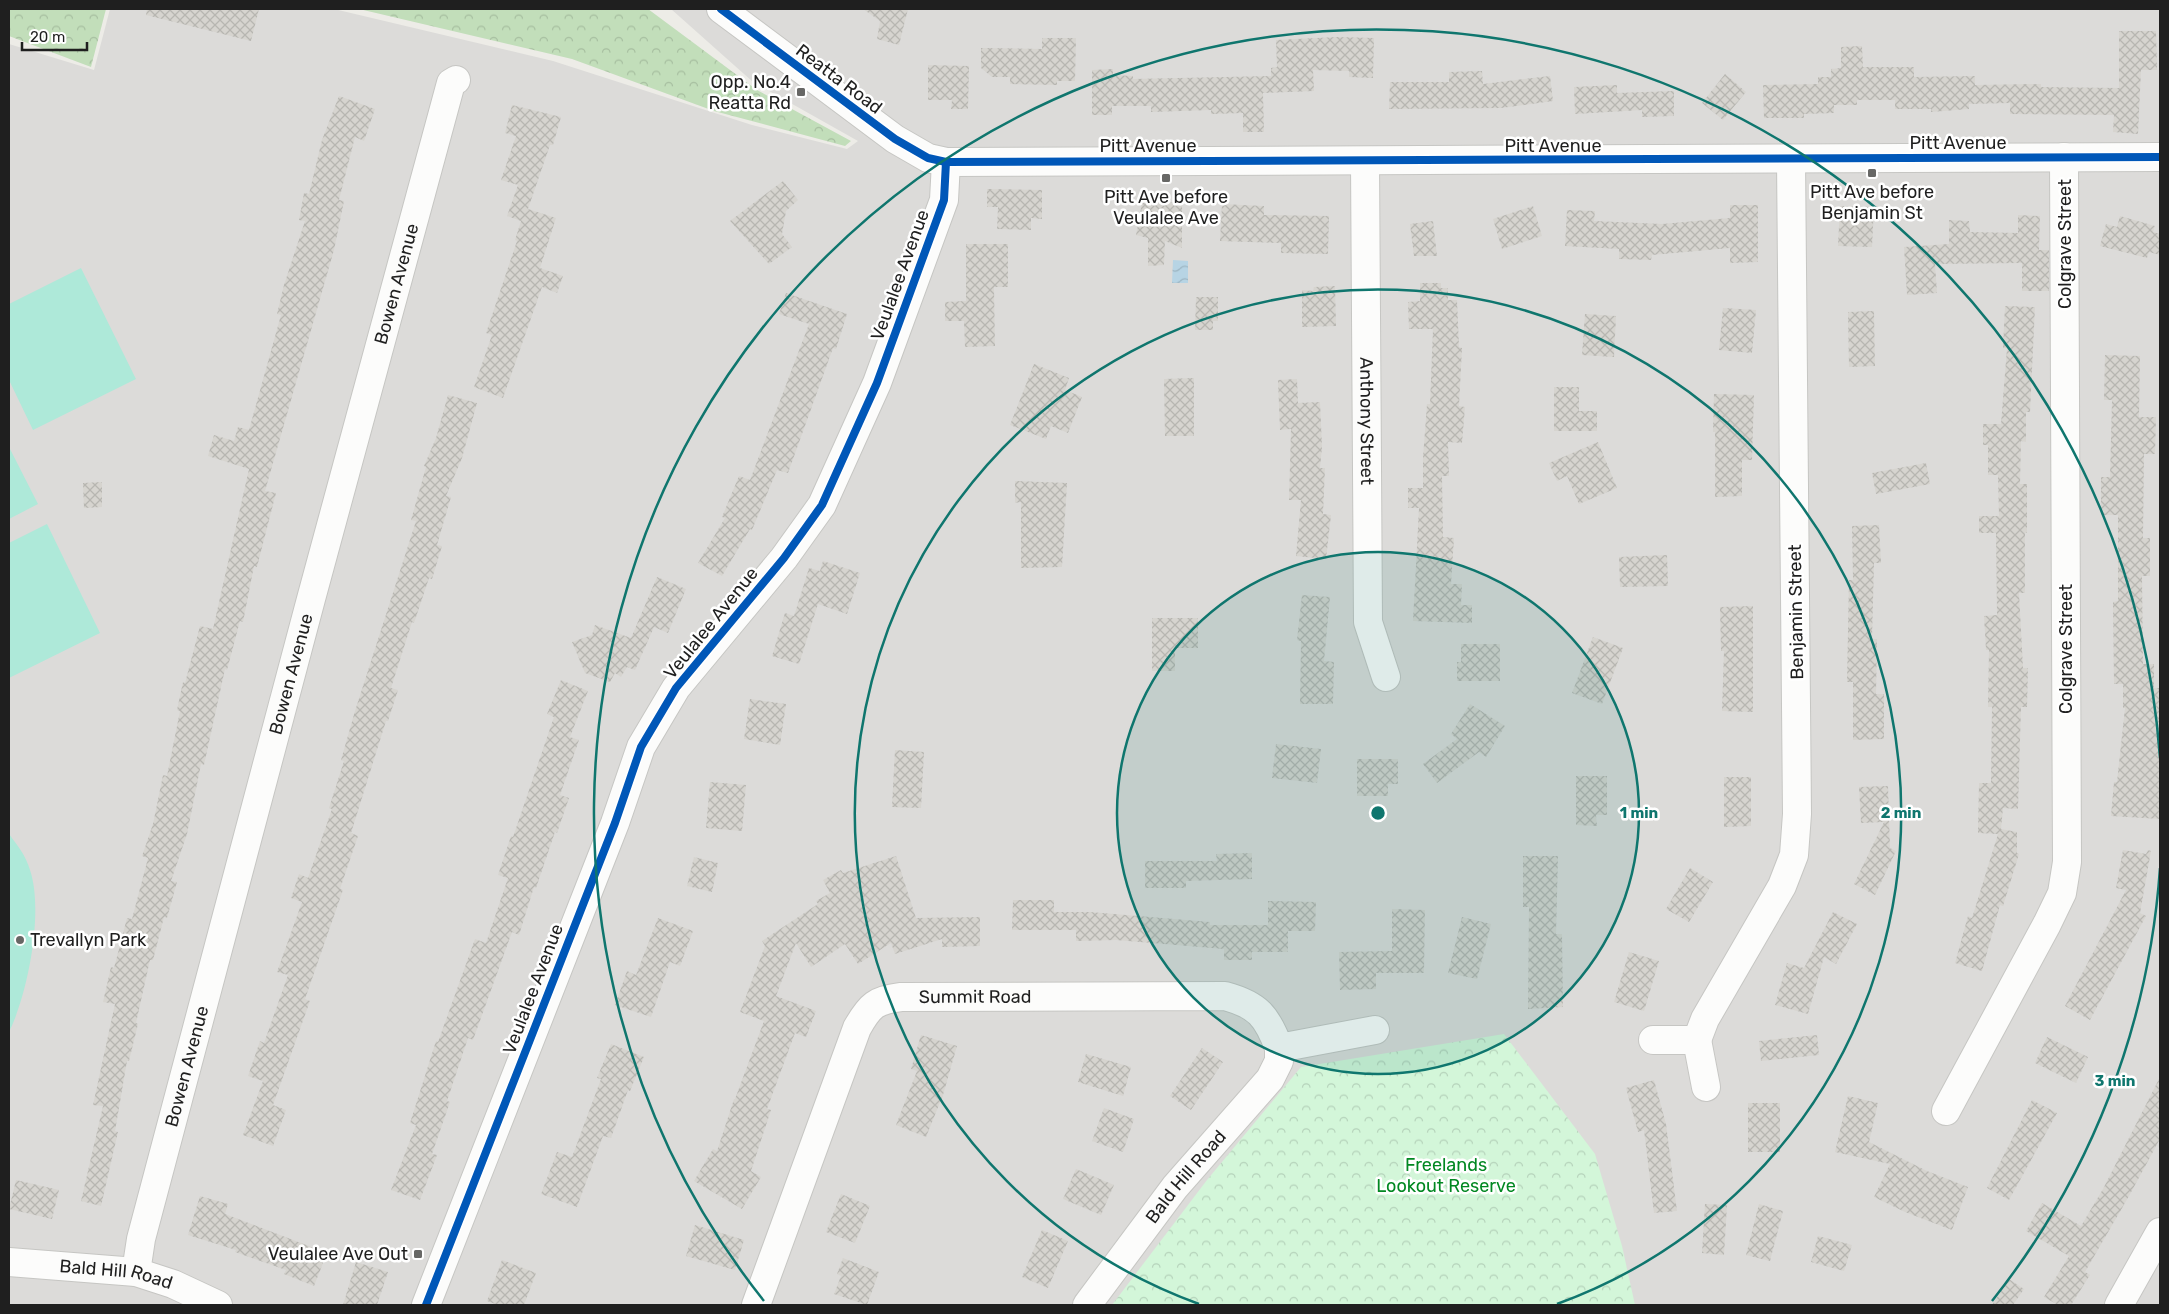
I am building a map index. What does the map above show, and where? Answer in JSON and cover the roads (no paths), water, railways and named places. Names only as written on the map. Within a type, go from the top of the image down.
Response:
[{"type":"street","name":"Reatta Road","points":[[721,9],[895,139],[928,158],[946,162]]},
{"type":"street","name":"Bowen Avenue","points":[[136,1272],[141,1239],[311,600],[452,83],[456,80]]},
{"type":"street","name":"Pitt Avenue","points":[[946,162],[1365,162],[2160,157]]},
{"type":"street","name":"Colgrave Street","points":[[1946,1111],[2047,924],[2062,893],[2067,862],[2064,158]]},
{"type":"street","name":"Benjamin Street","points":[[1696,1040],[1705,1019],[1782,886],[1794,855],[1797,814],[1791,160]]},
{"type":"street","name":"Veulalee Avenue","points":[[426,1305],[615,823],[641,747],[676,688],[784,558],[822,505],[877,383],[944,200],[946,162]]},
{"type":"street","name":"Anthony Street","points":[[1365,162],[1368,622],[1386,677]]},
{"type":"street","name":"Summit Road","points":[[756,1305],[858,1028],[867,1010],[882,999],[902,996],[1225,996],[1244,1001],[1260,1012],[1271,1027],[1279,1048]]},
{"type":"street","points":[[1279,1048],[1376,1030]]},
{"type":"street","points":[[1652,1040],[1696,1040],[1706,1087]]},
{"type":"street","name":"Bald Hill Road","points":[[1087,1305],[1175,1187],[1270,1080],[1279,1061],[1279,1048]]},
{"type":"street","points":[[2119,1305],[2160,1232]]},
{"type":"street","name":"Bald Hill Road","points":[[9,1262],[136,1272],[174,1284],[218,1305]]},
{"type":"water","points":[[1173,260],[1188,261],[1188,283],[1172,283]]},
{"type":"place","name":"Opp. No.4 Reatta Rd","points":[[801,92]]},
{"type":"place","name":"Pitt Ave before Benjamin St","points":[[1872,173]]},
{"type":"place","name":"Pitt Ave before Veulalee Ave","points":[[1166,178]]},
{"type":"place","name":"Trevallyn Park","points":[[20,940]]},
{"type":"place","name":"Veulalee Ave Out","points":[[418,1254]]},
{"type":"park label","name":"Freelands Lookout Reserve","points":[[1446,1175]]}]
